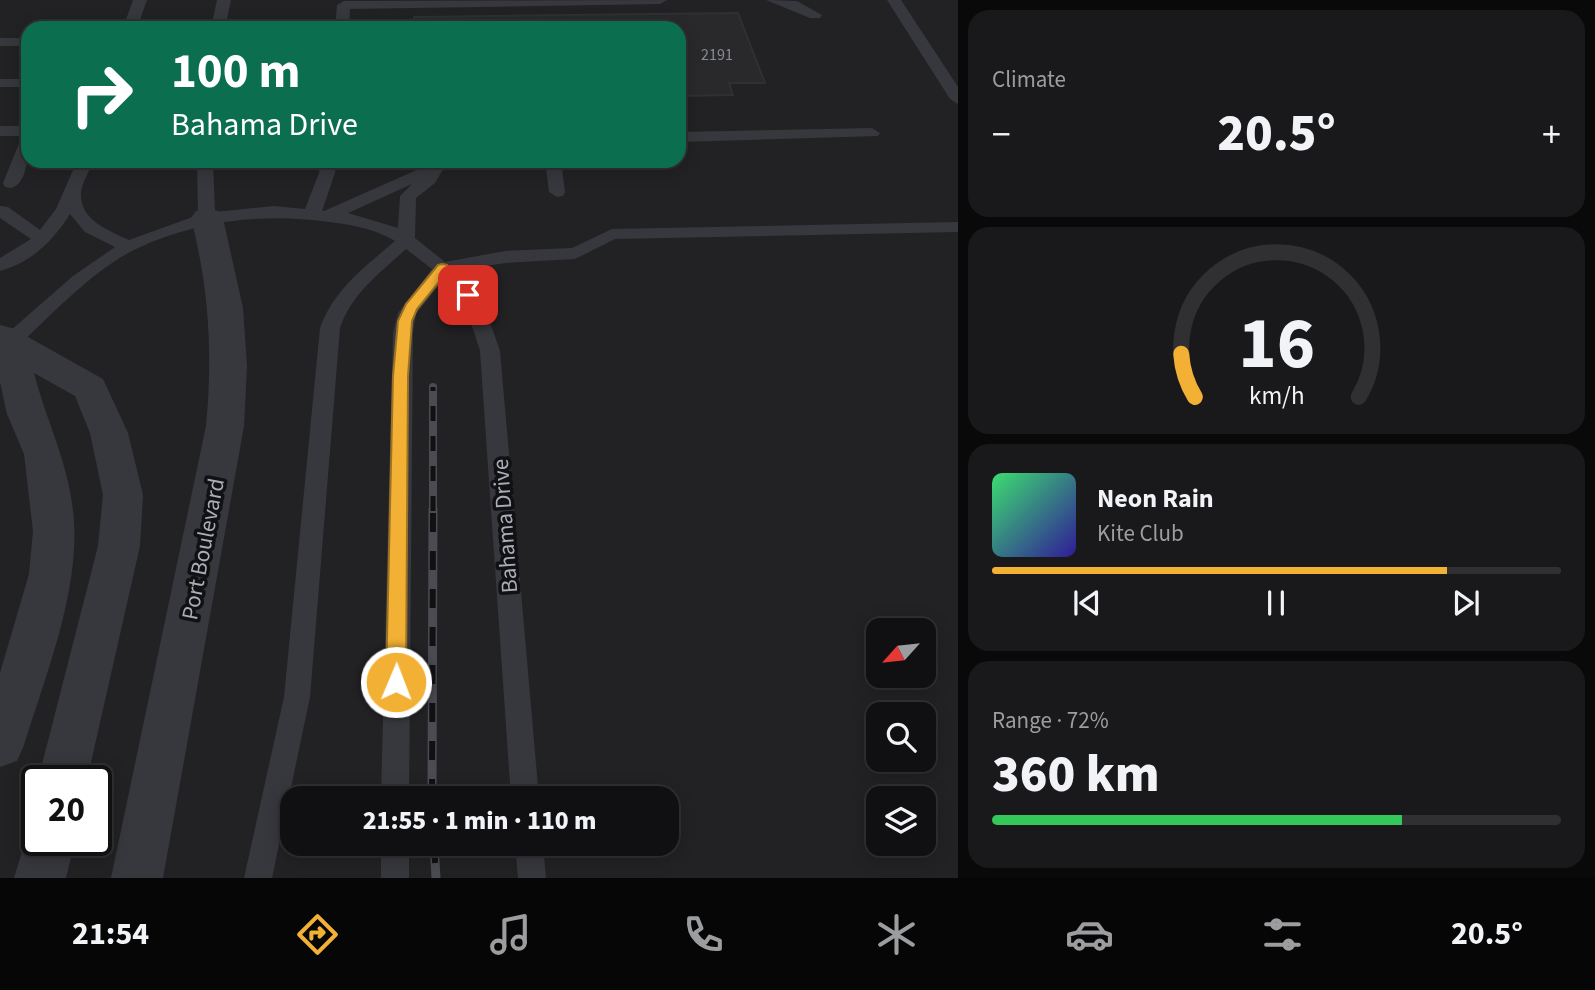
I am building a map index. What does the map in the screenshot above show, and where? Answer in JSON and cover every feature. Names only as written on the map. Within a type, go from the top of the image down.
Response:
[{"type":"street","name":"Port Boulevard","points":[[137,878],[221,458],[228,408],[228,313],[220,260],[207,218]]},
{"type":"street","points":[[0,745],[38,625],[50,574],[54,531],[43,454],[2,345]]},
{"type":"street","points":[[2,345],[90,388],[109,433],[124,495],[119,546],[67,765]]},
{"type":"street","points":[[40,878],[45,856]]},
{"type":"lane","points":[[132,21],[140,0]]},
{"type":"lane","points":[[220,21],[224,0]]},
{"type":"lane","points":[[343,21],[344,5],[660,0]]},
{"type":"lane","points":[[773,0],[792,4],[815,15]]},
{"type":"lane","points":[[894,0],[958,99]]},
{"type":"lane","points":[[0,42],[21,42]]},
{"type":"lane","points":[[0,83],[21,83]]},
{"type":"lane","points":[[0,131],[21,131]]},
{"type":"lane","points":[[686,137],[872,133]]},
{"type":"lane","points":[[11,183],[21,158]]},
{"type":"lane","points":[[0,265],[24,255],[43,240],[74,194],[83,168]]},
{"type":"lane","points":[[205,168],[207,218]]},
{"type":"lane","points":[[321,214],[327,168]]},
{"type":"lane","points":[[321,214],[437,168]]},
{"type":"lane","points":[[554,168],[557,192]]},
{"type":"lane","points":[[258,878],[297,697],[330,328],[337,309],[344,300],[406,240],[408,196],[429,179],[433,170]]},
{"type":"lane","points":[[74,194],[74,210],[82,222],[128,246]]},
{"type":"lane","points":[[2,211],[43,240]]},
{"type":"lane","name":"Bahama Drive","points":[[2,345],[79,280],[128,246],[207,218],[254,212],[321,214],[371,225],[406,240],[442,268],[474,304],[490,351],[525,786]]},
{"type":"lane","points":[[395,786],[403,333],[407,313],[442,268],[505,257],[575,253],[612,233],[958,227]]},
{"type":"lane","points":[[395,856],[395,878]]},
{"type":"lane","points":[[530,856],[531,878]]},
{"type":"shaded area","points":[[0,0],[958,0],[958,878],[0,878]]},
{"type":"building","points":[[738,13],[765,83],[729,83],[733,95],[686,96],[686,21],[414,21],[414,17]]},
{"type":"railway","points":[[433,387],[433,509]]},
{"type":"railway","points":[[432,786],[433,509]]},
{"type":"railway","points":[[435,856],[436,878]]},
{"type":"route","points":[[396,682],[401,376],[405,321],[411,307],[442,268],[468,295]]}]
